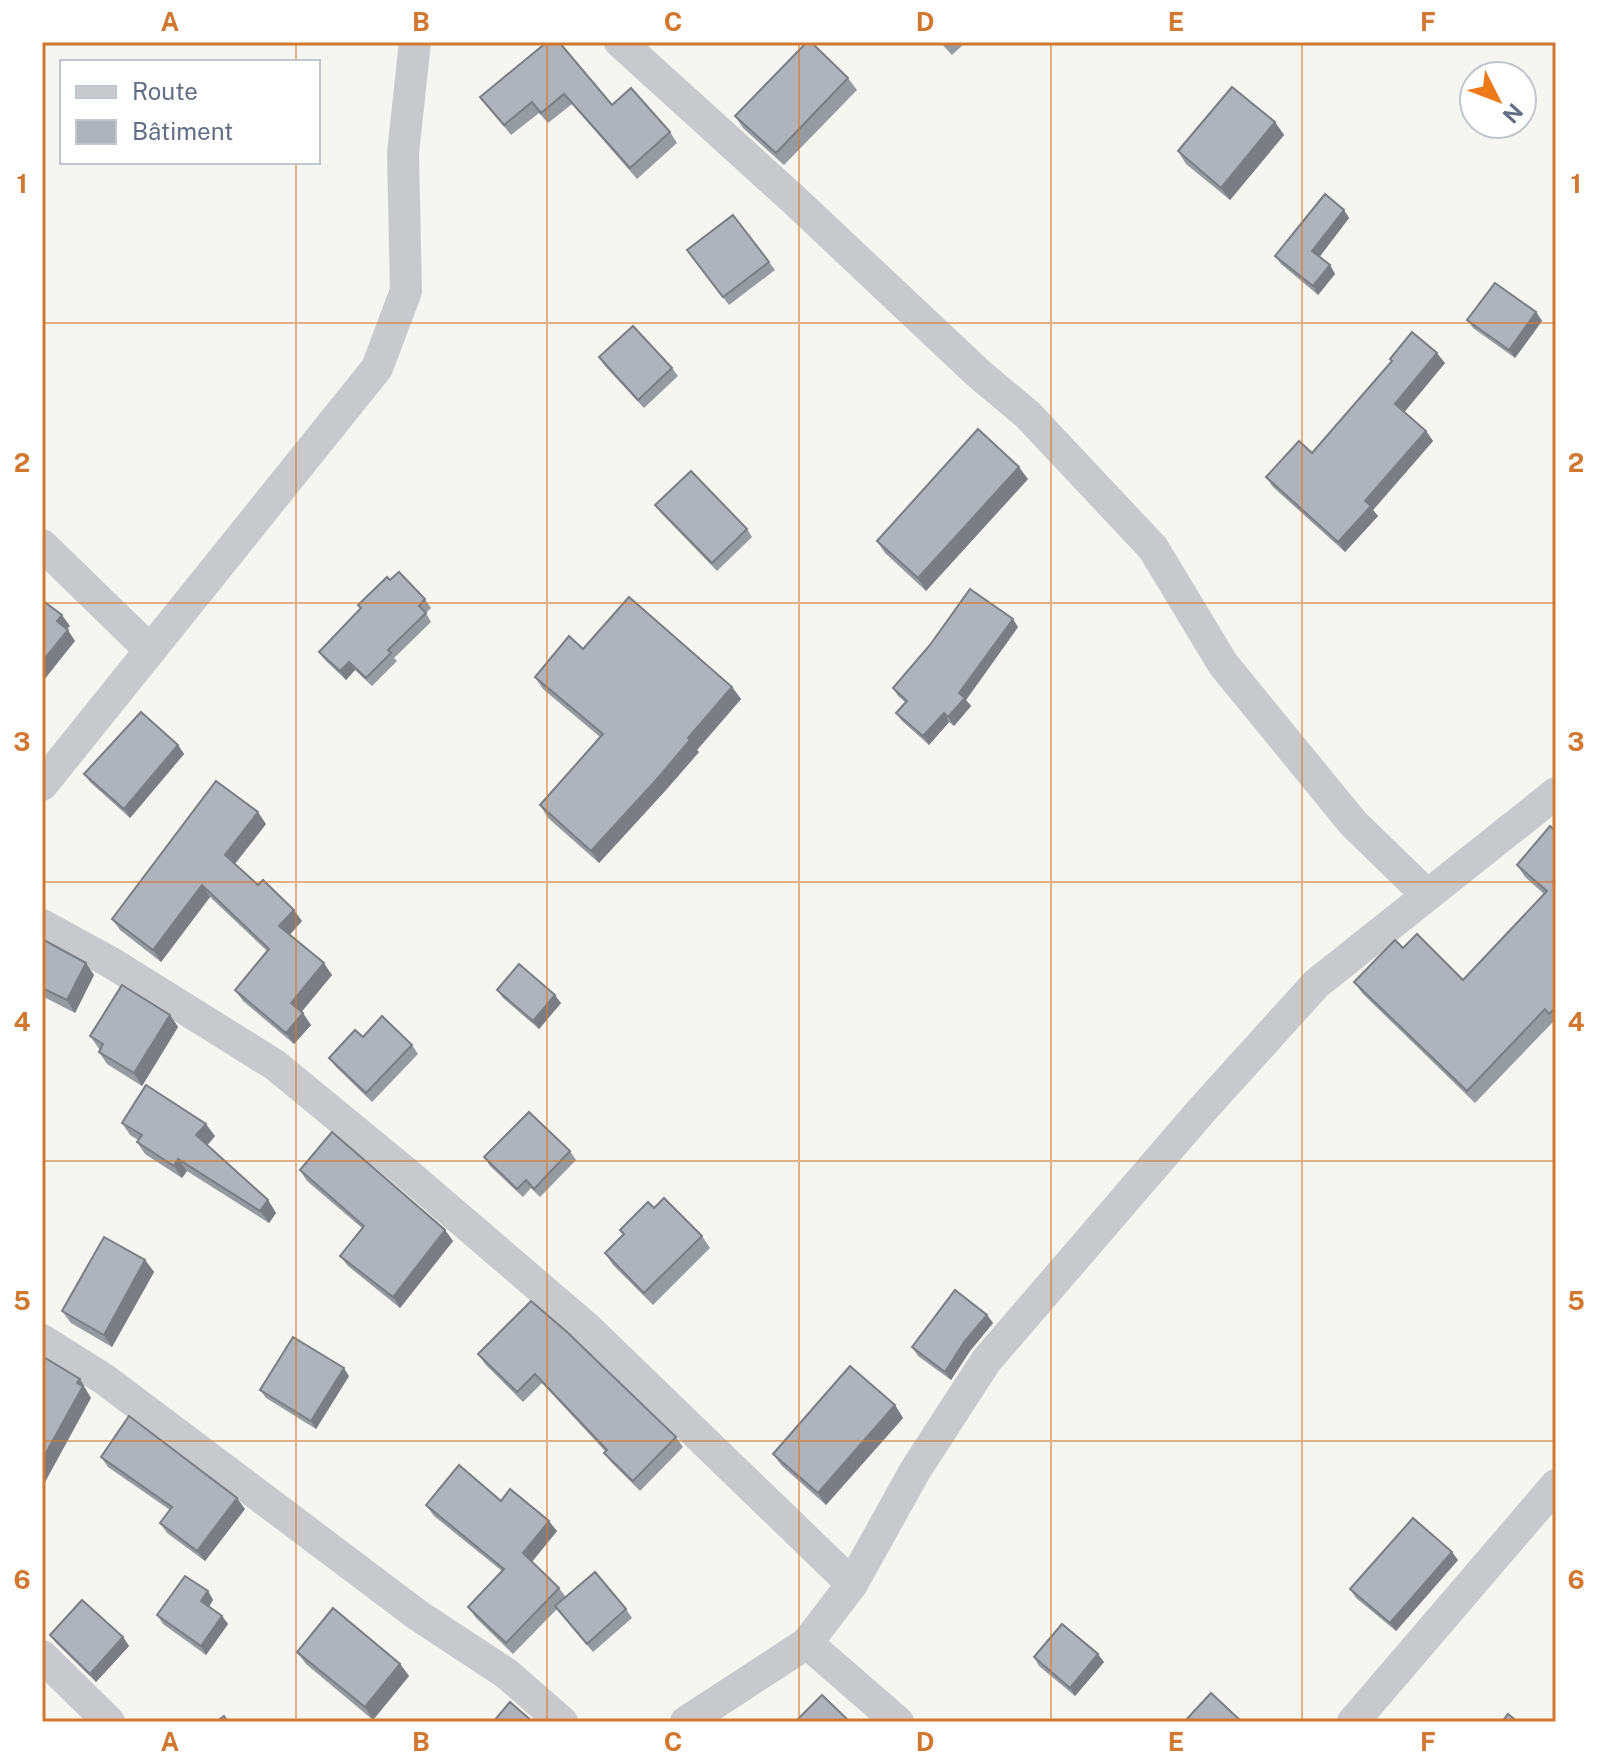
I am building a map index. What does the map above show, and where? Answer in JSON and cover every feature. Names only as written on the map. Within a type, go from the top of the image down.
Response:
[{"type":"street","points":[[42,785],[377,368],[406,291],[403,153],[415,42]]},
{"type":"street","points":[[620,42],[978,373],[1028,415],[1143,536],[1223,664],[1353,823],[1427,895]]},
{"type":"street","points":[[42,545],[150,650]]},
{"type":"street","points":[[686,1722],[807,1643],[852,1584],[916,1469],[986,1361],[1202,1110],[1316,984],[1556,793]]},
{"type":"street","points":[[42,925],[110,962],[249,1049],[298,1084],[587,1328],[852,1584]]},
{"type":"street","points":[[42,1340],[104,1379],[419,1616],[507,1674],[562,1722]]},
{"type":"street","points":[[1353,1722],[1556,1485]]},
{"type":"street","points":[[807,1643],[898,1722]]},
{"type":"street","points":[[42,1656],[109,1722]]},
{"type":"building","points":[[547,42],[559,42],[612,105],[631,88],[670,132],[630,168],[564,94],[541,113],[532,102],[504,125],[480,97]]},
{"type":"building","points":[[807,42],[811,42],[848,78],[776,153],[735,116]]},
{"type":"building","points":[[1232,87],[1275,122],[1221,188],[1178,151]]},
{"type":"building","points":[[1325,194],[1344,210],[1312,251],[1330,265],[1313,286],[1275,256]]},
{"type":"building","points":[[733,215],[769,262],[723,297],[687,250]]},
{"type":"building","points":[[1495,283],[1536,312],[1509,350],[1467,320]]},
{"type":"building","points":[[633,326],[672,368],[638,400],[599,357]]},
{"type":"building","points":[[1412,332],[1437,353],[1395,404],[1426,431],[1365,501],[1371,506],[1338,542],[1266,477],[1299,441],[1312,453],[1392,361],[1390,359]]},
{"type":"building","points":[[978,429],[1019,467],[918,578],[877,541]]},
{"type":"building","points":[[691,471],[747,529],[712,563],[655,505]]},
{"type":"building","points":[[399,572],[425,599],[419,606],[426,613],[388,650],[391,653],[366,678],[349,662],[340,671],[319,652],[361,608],[358,605],[387,577],[390,580]]},
{"type":"building","points":[[970,589],[1013,619],[959,693],[965,698],[948,717],[944,713],[923,736],[896,713],[907,701],[893,688],[930,645]]},
{"type":"building","points":[[629,597],[732,687],[657,779],[591,851],[540,805],[603,734],[535,677],[569,636],[583,649]]},
{"type":"building","points":[[42,600],[62,615],[57,621],[68,630],[42,662]]},
{"type":"building","points":[[141,712],[178,745],[124,809],[84,774]]},
{"type":"building","points":[[216,781],[258,812],[225,855],[258,885],[263,880],[294,910],[279,926],[324,963],[291,1003],[303,1013],[286,1033],[235,990],[269,949],[202,885],[153,950],[112,919]]},
{"type":"building","points":[[1550,826],[1556,832],[1556,1007],[1549,1014],[1545,1009],[1467,1091],[1354,982],[1395,940],[1403,948],[1417,934],[1463,980],[1547,891],[1517,865]]},
{"type":"building","points":[[42,939],[86,963],[67,1000],[42,988]]},
{"type":"building","points":[[519,964],[555,995],[533,1021],[497,990]]},
{"type":"building","points":[[122,985],[170,1015],[134,1073],[99,1052],[103,1044],[90,1036]]},
{"type":"building","points":[[382,1016],[412,1045],[366,1093],[329,1058],[355,1030],[363,1037]]},
{"type":"building","points":[[146,1085],[206,1124],[196,1135],[268,1200],[260,1211],[178,1159],[174,1166],[137,1142],[142,1135],[122,1123]]},
{"type":"building","points":[[529,1112],[570,1151],[534,1189],[526,1180],[517,1189],[484,1157]]},
{"type":"building","points":[[332,1132],[445,1230],[393,1297],[340,1256],[364,1226],[300,1170]]},
{"type":"building","points":[[664,1198],[702,1236],[644,1293],[605,1253],[624,1234],[620,1230],[648,1202],[654,1208]]},
{"type":"building","points":[[104,1237],[145,1260],[104,1335],[62,1311]]},
{"type":"building","points":[[955,1290],[987,1315],[964,1342],[945,1372],[912,1347]]},
{"type":"building","points":[[531,1301],[676,1437],[633,1481],[604,1453],[607,1450],[535,1374],[517,1392],[478,1354]]},
{"type":"building","points":[[293,1337],[344,1368],[311,1421],[260,1390]]},
{"type":"building","points":[[42,1356],[80,1379],[77,1383],[83,1386],[42,1460]]},
{"type":"building","points":[[850,1366],[895,1405],[818,1493],[773,1454]]},
{"type":"building","points":[[129,1416],[237,1498],[197,1551],[160,1523],[172,1507],[101,1457]]},
{"type":"building","points":[[459,1465],[501,1501],[510,1489],[549,1521],[523,1553],[559,1588],[506,1643],[468,1607],[504,1569],[426,1505]]},
{"type":"building","points":[[1413,1518],[1452,1552],[1390,1623],[1350,1589]]},
{"type":"building","points":[[595,1572],[626,1609],[587,1644],[555,1606]]},
{"type":"building","points":[[185,1576],[208,1591],[201,1601],[222,1616],[201,1646],[157,1615]]},
{"type":"building","points":[[82,1600],[123,1637],[90,1674],[50,1635]]},
{"type":"building","points":[[333,1608],[400,1664],[365,1707],[297,1652]]},
{"type":"building","points":[[1062,1624],[1098,1654],[1070,1688],[1034,1657]]},
{"type":"building","points":[[1211,1693],[1242,1722],[1184,1722]]},
{"type":"building","points":[[822,1695],[850,1722],[795,1722]]},
{"type":"building","points":[[510,1702],[533,1722],[493,1722]]},
{"type":"building","points":[[1508,1714],[1518,1722],[1502,1722]]}]
